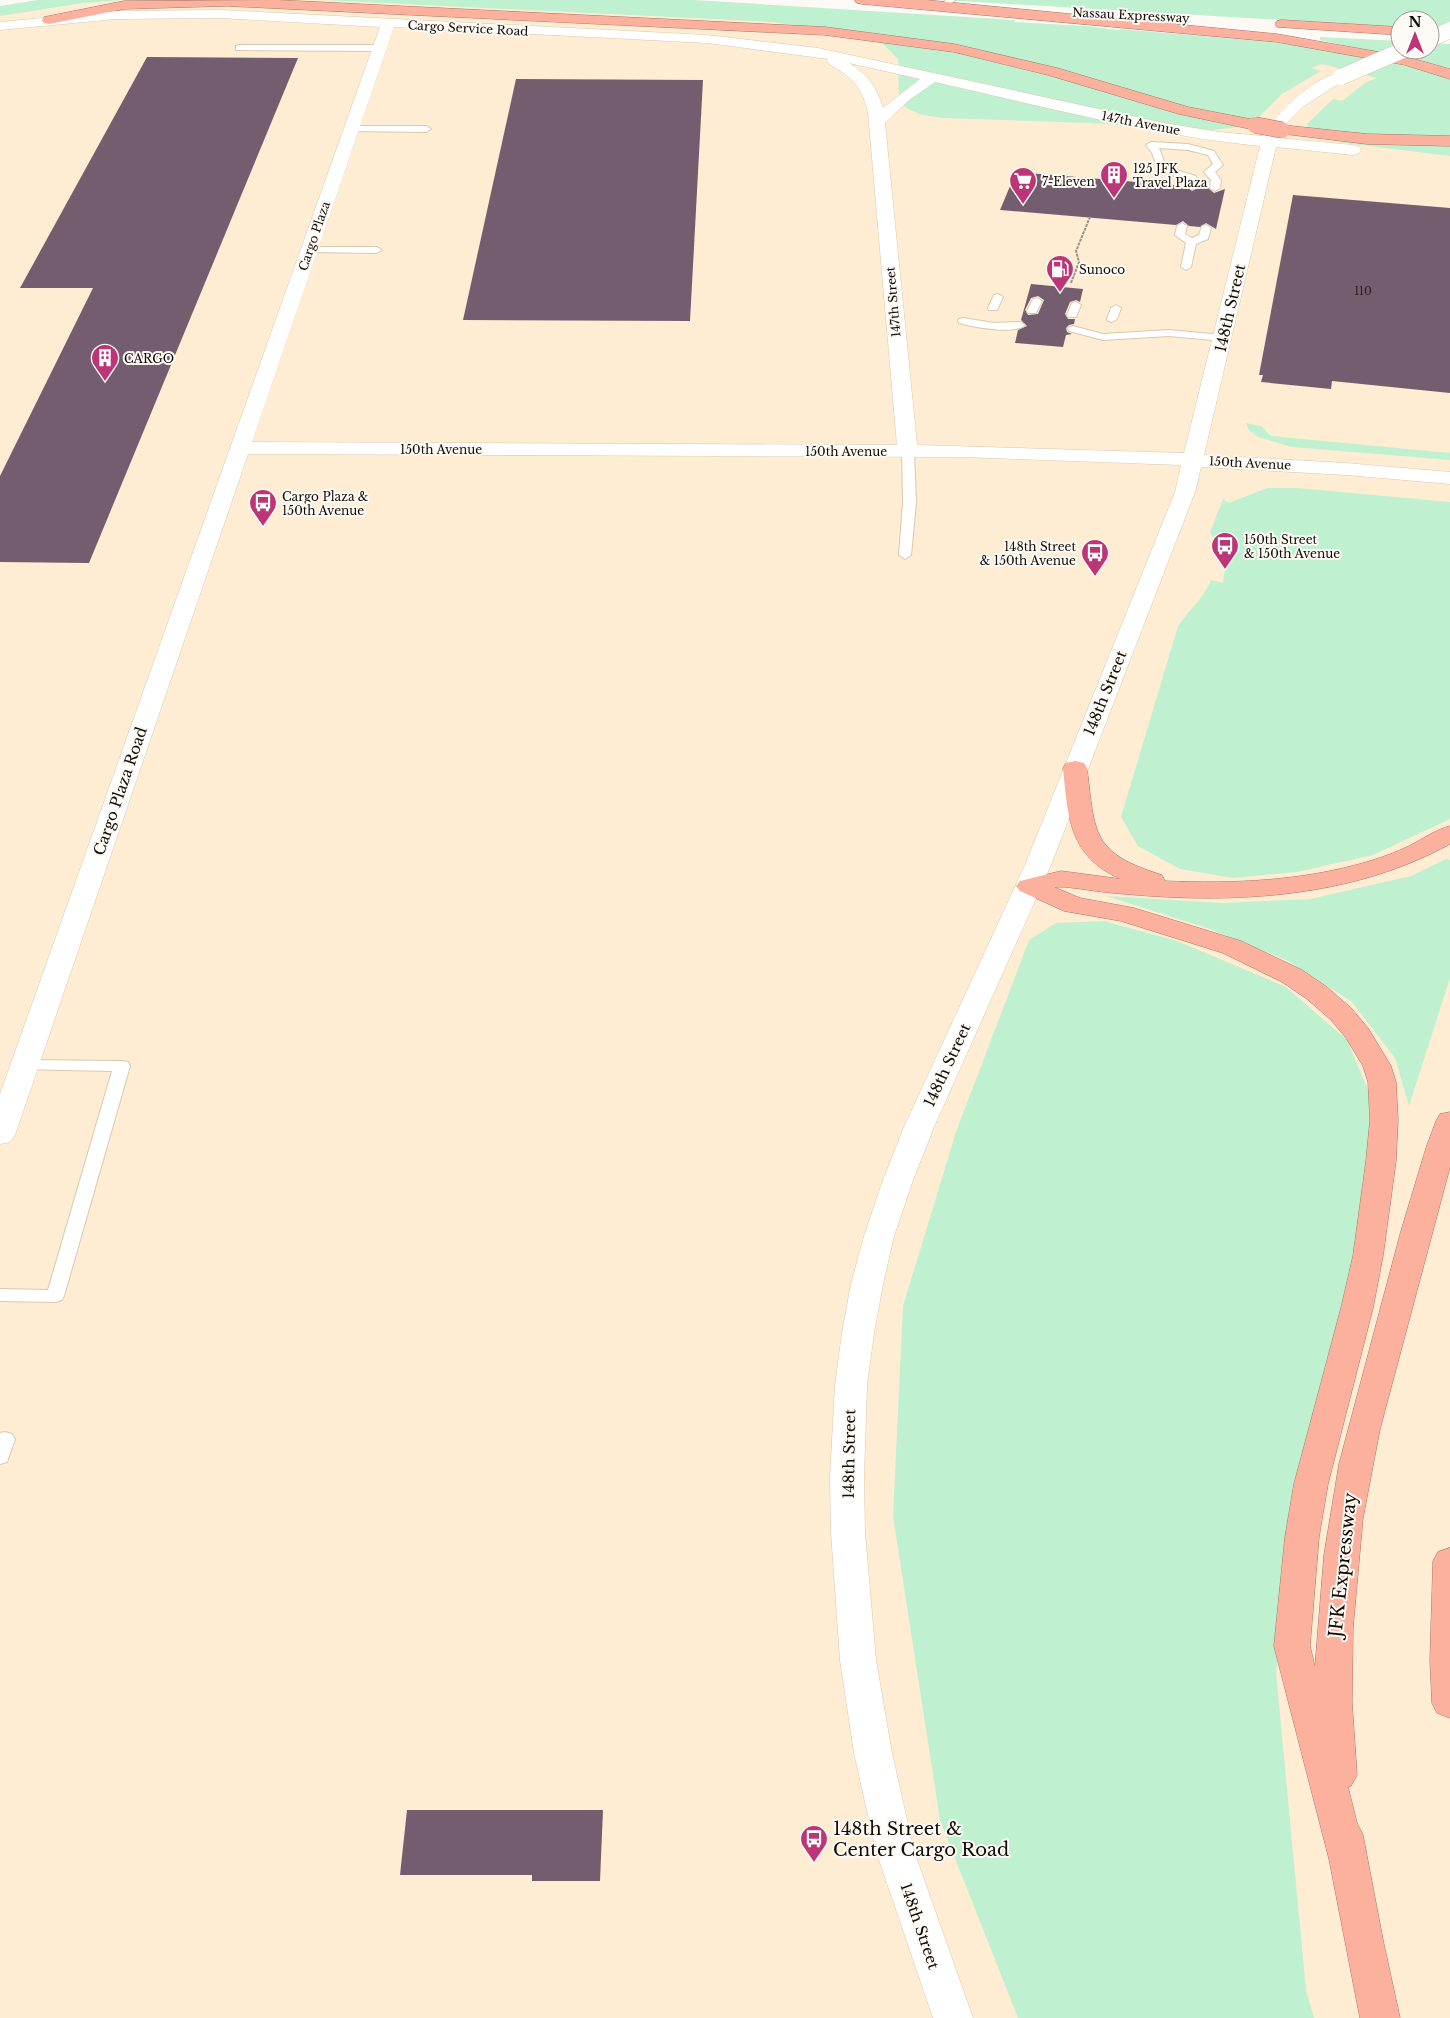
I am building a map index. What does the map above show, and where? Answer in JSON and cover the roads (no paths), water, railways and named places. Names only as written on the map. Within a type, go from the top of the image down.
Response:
[{"type":"highway","name":"Nassau Expressway","points":[[862,0],[908,3],[948,2],[1390,31]]},
{"type":"highway","points":[[49,20],[124,5],[227,2],[614,19],[825,31],[954,48],[1052,71],[1185,111],[1282,130],[1366,139],[1450,140]]},
{"type":"highway","points":[[908,3],[1277,38],[1407,61],[1450,74]]},
{"type":"highway","points":[[1075,768],[1082,825],[1091,846],[1100,855],[1111,863],[1141,877],[1182,886],[1216,890]]},
{"type":"highway","points":[[1029,886],[1059,879],[1145,888],[1216,890],[1275,887],[1350,874],[1401,858],[1450,834]]},
{"type":"highway","points":[[1029,886],[1074,905],[1125,914],[1232,947],[1292,976],[1317,993],[1341,1014],[1358,1034],[1377,1066],[1382,1082],[1384,1120],[1382,1153],[1368,1256],[1357,1308],[1311,1484],[1302,1537],[1292,1646],[1346,1854]]},
{"type":"highway","name":"JFK Expressway","points":[[1380,2018],[1346,1854],[1336,1758],[1334,1678],[1336,1602],[1342,1542],[1352,1480],[1409,1256],[1450,1121]]},
{"type":"highway","points":[[1450,1561],[1448,1661],[1450,1703]]},
{"type":"street","name":"Cargo Service Road","points":[[0,26],[49,20],[174,14],[277,16],[388,24],[707,39],[818,52],[932,77]]},
{"type":"street","name":"Cargo Plaza","points":[[240,448],[388,24]]},
{"type":"street","name":"147th Street","points":[[818,52],[862,78],[872,94],[877,122],[908,451]]},
{"type":"street","name":"148th Street","points":[[953,2018],[895,1851],[873,1753],[858,1660],[847,1478],[848,1429],[851,1385],[867,1284],[879,1236],[919,1127],[1029,886],[1185,492],[1269,140],[1279,122],[1308,95],[1341,77],[1390,56]]},
{"type":"street","points":[[877,122],[904,97],[932,77]]},
{"type":"street","name":"147th Avenue","points":[[932,77],[1164,128],[1219,137],[1269,140],[1353,150]]},
{"type":"street","name":"150th Avenue","points":[[240,448],[908,451],[1076,454],[1194,460],[1450,478]]},
{"type":"street","name":"Cargo Plaza Road","points":[[0,1135],[240,448]]},
{"type":"lane","points":[[239,48],[379,48]]},
{"type":"lane","points":[[351,130],[426,130]]},
{"type":"lane","points":[[1193,186],[1193,178],[1162,169],[1157,152],[1151,145],[1176,155],[1208,172]]},
{"type":"lane","points":[[1176,155],[1196,157],[1209,152],[1214,156],[1218,165],[1208,172]]},
{"type":"lane","points":[[1196,157],[1216,180],[1215,188]]},
{"type":"lane","points":[[1182,226],[1180,235],[1191,242]]},
{"type":"lane","points":[[1191,242],[1204,237],[1206,228]]},
{"type":"lane","points":[[1186,267],[1191,242]]},
{"type":"lane","points":[[309,250],[377,250]]},
{"type":"lane","points":[[993,308],[998,297]]},
{"type":"lane","points":[[963,321],[1019,329]]},
{"type":"lane","points":[[1073,329],[1103,337]]},
{"type":"lane","points":[[1065,338],[1169,333],[1223,338]]},
{"type":"lane","name":"147th Street","points":[[905,554],[909,526],[911,478],[908,451]]},
{"type":"lane","points":[[0,1295],[55,1296],[122,1066],[24,1065]]},
{"type":"place","name":"125 JFK Travel Plaza","points":[[1114,199]]},
{"type":"place","name":"7-Eleven","points":[[1023,205]]},
{"type":"place","name":"Sunoco","points":[[1060,293]]},
{"type":"place","name":"CARGO","points":[[105,382]]},
{"type":"place","name":"Cargo Plaza & 150th Avenue","points":[[263,527]]},
{"type":"place","name":"150th Street & 150th Avenue","points":[[1225,570]]},
{"type":"place","name":"148th Street & 150th Avenue","points":[[1095,577]]},
{"type":"place","name":"148th Street & Center Cargo Road","points":[[814,1863]]}]
